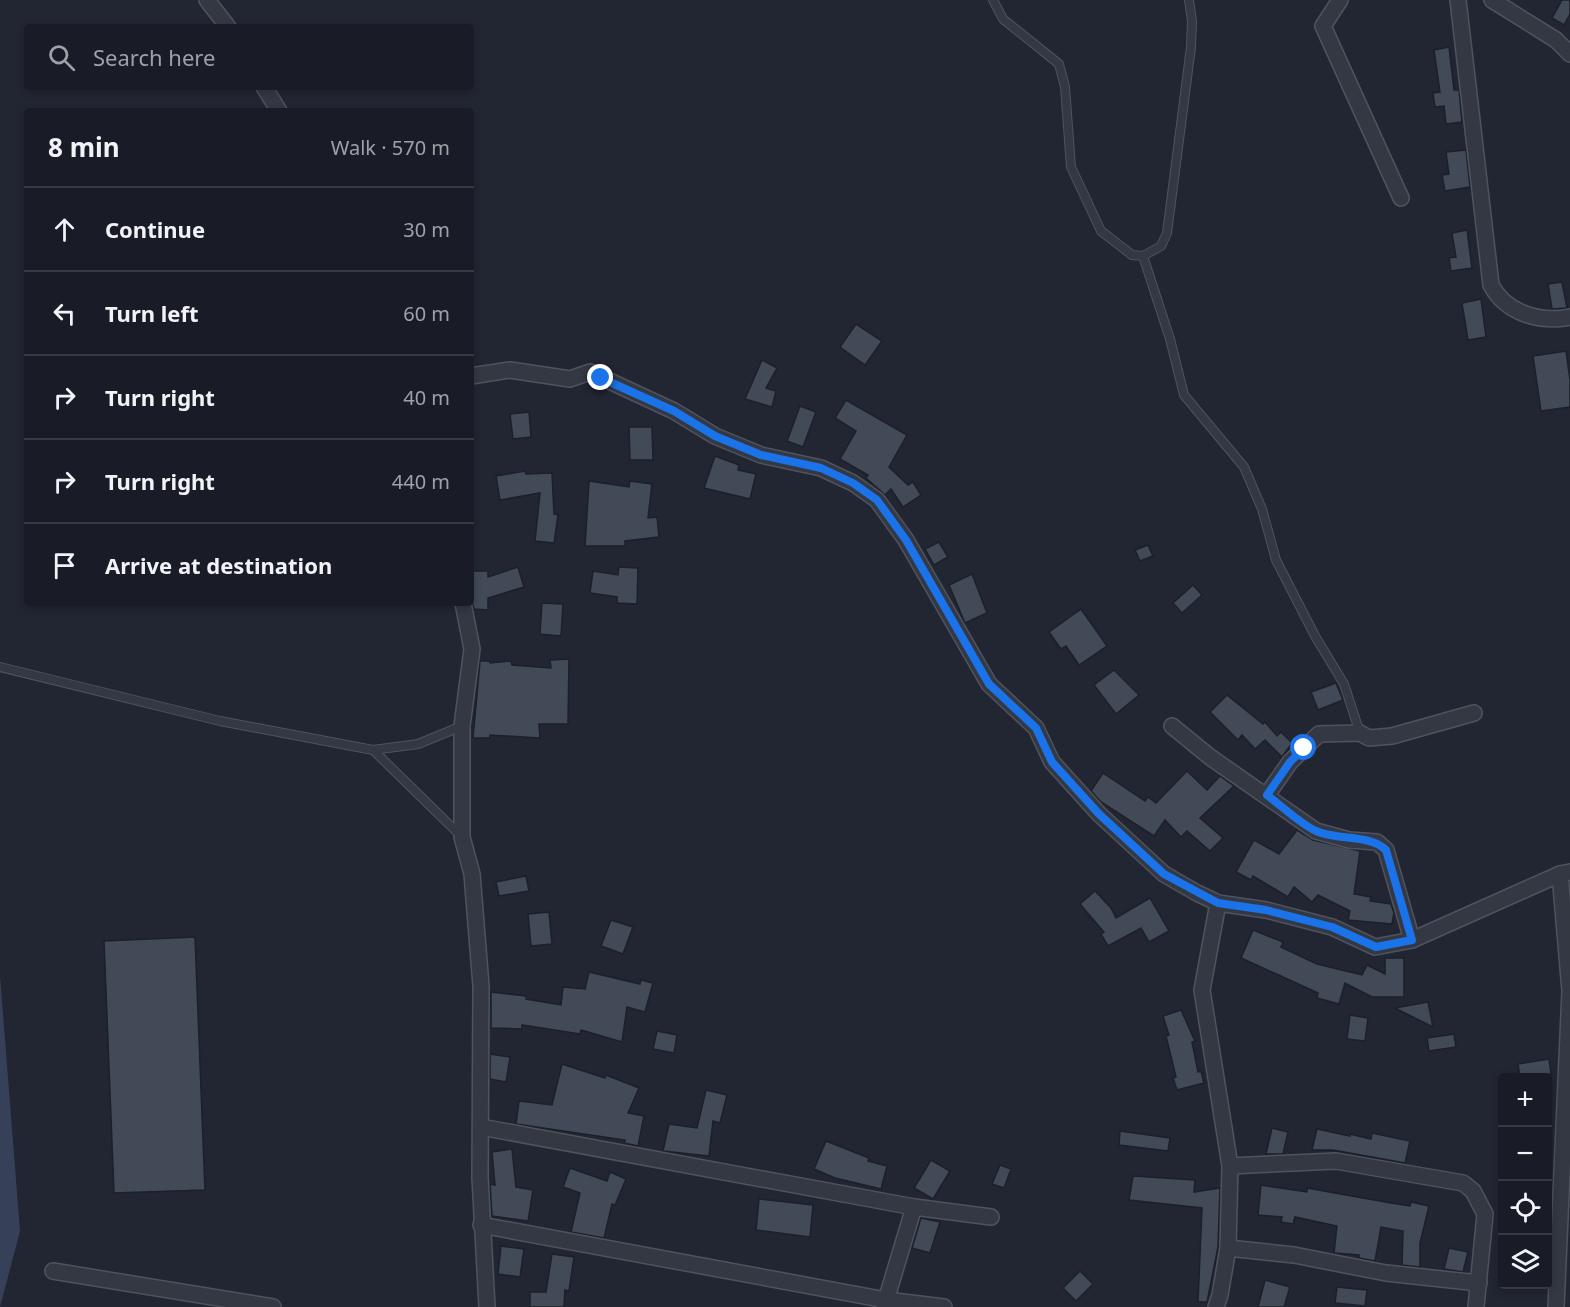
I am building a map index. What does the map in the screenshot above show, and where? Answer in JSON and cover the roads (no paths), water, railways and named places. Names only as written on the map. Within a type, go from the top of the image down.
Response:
[{"type":"street","points":[[207,0],[226,24]]},
{"type":"street","points":[[1340,0],[1323,26],[1401,198]]},
{"type":"street","points":[[1458,0],[1491,285],[1499,300],[1521,314],[1559,319],[1570,317]]},
{"type":"street","points":[[1492,0],[1556,40],[1570,54]]},
{"type":"street","points":[[266,90],[277,108]]},
{"type":"street","points":[[474,376],[510,370],[570,379],[590,372],[674,411],[715,436],[761,455],[821,468],[853,483],[877,500],[906,540],[989,684],[1036,728],[1052,762],[1099,814],[1164,874],[1218,903],[1266,910],[1332,927],[1376,947],[1412,940],[1565,873],[1570,991],[1556,1307]]},
{"type":"street","points":[[464,606],[472,649],[462,726],[462,837],[472,874],[481,986],[482,1225],[487,1307]]},
{"type":"street","points":[[1267,795],[1290,762],[1319,734],[1360,733],[1369,738],[1392,736],[1474,712]]},
{"type":"street","points":[[1172,726],[1210,758],[1267,795],[1316,831],[1349,840],[1377,842],[1386,850],[1412,940]]},
{"type":"street","points":[[1216,1307],[1228,1248],[1230,1166],[1202,990],[1218,903]]},
{"type":"street","points":[[481,1127],[914,1207],[991,1217]]},
{"type":"street","points":[[1230,1166],[1336,1161],[1463,1183],[1473,1191],[1485,1214],[1476,1307]]},
{"type":"street","points":[[885,1303],[914,1207]]},
{"type":"street","points":[[482,1225],[885,1303],[944,1307]]},
{"type":"street","points":[[1228,1248],[1294,1255],[1386,1273],[1479,1283]]},
{"type":"street","points":[[53,1271],[273,1307]]},
{"type":"lane","points":[[993,0],[1003,19],[1059,64],[1065,87],[1073,172],[1101,231],[1131,255],[1143,256],[1161,246],[1167,233],[1191,47],[1192,21],[1189,0]]},
{"type":"lane","points":[[1143,256],[1184,395],[1244,467],[1262,509],[1276,560],[1315,636],[1344,684],[1360,733]]},
{"type":"lane","points":[[0,667],[219,721],[373,750],[418,744],[462,726]]},
{"type":"lane","points":[[373,750],[462,837]]},
{"type":"water","points":[[0,976],[20,1231],[0,1307]]}]
